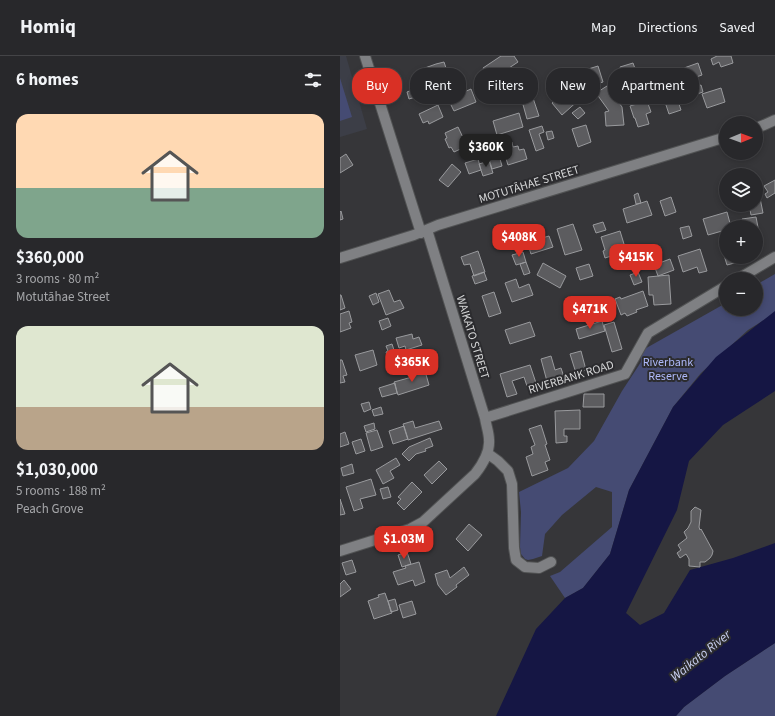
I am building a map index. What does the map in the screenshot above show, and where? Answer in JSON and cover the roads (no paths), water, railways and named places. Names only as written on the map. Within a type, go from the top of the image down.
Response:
[{"type":"street","name":"WAIKATO STREET","points":[[365,56],[485,418],[489,440],[487,452]]},
{"type":"street","points":[[763,126],[775,120]]},
{"type":"street","name":"MOTUTĀHAE STREET","points":[[340,258],[424,231],[438,225],[719,139]]},
{"type":"street","points":[[750,272],[775,257]]},
{"type":"street","name":"RIVERBANK ROAD","points":[[485,418],[625,374],[648,333],[719,290]]},
{"type":"street","points":[[340,551],[410,529],[424,522],[475,474],[481,466],[487,452],[508,471],[512,484],[514,548],[516,560],[524,567],[539,568],[551,562]]},
{"type":"water","name":"Waikato River","points":[[775,311],[775,391],[723,425],[689,461],[677,510],[626,613],[640,625],[664,613],[690,570],[733,558],[775,543],[775,643],[725,676],[684,707],[676,716],[496,716],[536,629],[565,598],[583,588],[610,554],[629,490],[673,407],[716,357]]},
{"type":"park label","name":"Riverbank Reserve","points":[[668,369]]}]
